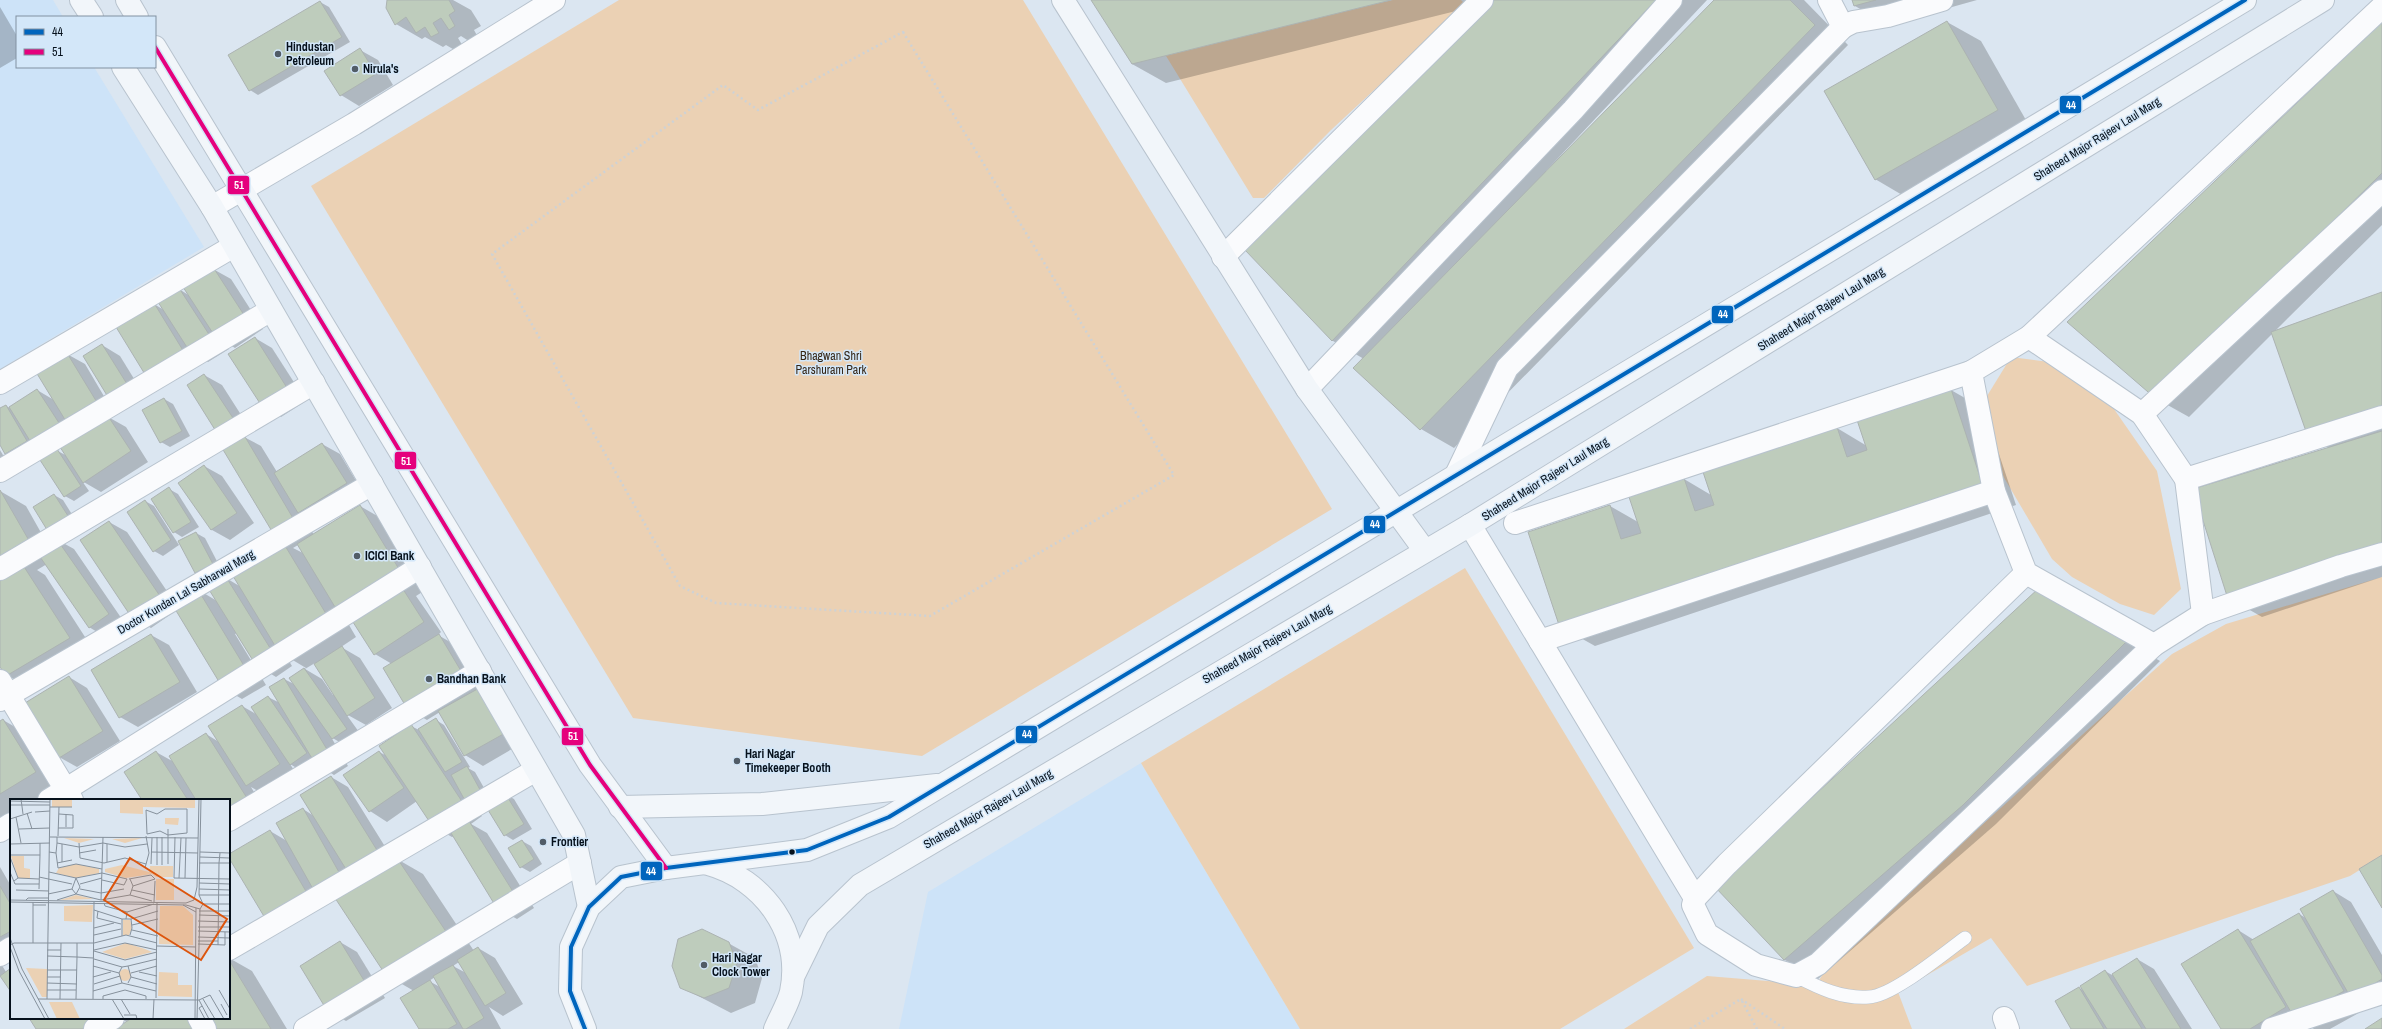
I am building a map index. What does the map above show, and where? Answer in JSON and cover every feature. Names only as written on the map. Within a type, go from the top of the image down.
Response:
[{"type":"street","points":[[81,0],[91,16]]},
{"type":"street","points":[[127,0],[136,16]]},
{"type":"street","points":[[212,207],[354,124],[554,0]]},
{"type":"street","points":[[1063,0],[1307,389],[1425,552]]},
{"type":"street","points":[[1223,257],[1482,0]]},
{"type":"street","points":[[1307,389],[1573,110],[1671,0]]},
{"type":"street","points":[[1830,0],[1843,26]]},
{"type":"street","points":[[1456,476],[1508,368],[1843,26],[1853,22],[1888,16],[1942,0]]},
{"type":"street","points":[[585,1029],[570,991],[571,947],[589,907],[621,877],[666,868],[807,850],[889,817],[2245,0]]},
{"type":"street","name":"Shaheed Major Rajeev Laul Marg","points":[[776,1029],[792,985],[818,926],[860,885],[1470,525],[2322,0]]},
{"type":"street","points":[[1515,523],[1971,372],[2029,337],[2382,7]]},
{"type":"street","points":[[156,49],[590,765],[666,868]]},
{"type":"street","points":[[124,68],[212,207],[574,835],[589,907]]},
{"type":"street","points":[[2142,414],[2382,191]]},
{"type":"street","points":[[0,383],[234,246]]},
{"type":"street","points":[[0,471],[271,310]]},
{"type":"street","points":[[2029,337],[2142,414],[2186,479],[2203,614]]},
{"type":"street","points":[[1971,372],[1994,491],[2026,573],[2154,645]]},
{"type":"street","points":[[0,568],[314,383]]},
{"type":"street","points":[[2186,479],[2382,417]]},
{"type":"street","name":"Doctor Kundan Lal Sabharwal Marg","points":[[3,692],[372,484]]},
{"type":"street","points":[[1540,641],[1994,491]]},
{"type":"street","points":[[1470,525],[1695,898]]},
{"type":"street","points":[[2026,573],[1727,864],[1695,898],[1693,905],[1707,934],[1756,965],[1796,976],[1818,964],[2154,645],[2203,614],[2341,566],[2382,554]]},
{"type":"street","points":[[3,692],[62,797],[420,567]]},
{"type":"street","points":[[230,819],[480,671]]},
{"type":"street","points":[[230,948],[536,770]]},
{"type":"street","points":[[620,807],[762,804],[944,784]]},
{"type":"street","points":[[0,830],[10,825]]},
{"type":"street","points":[[305,1029],[580,863]]},
{"type":"street","points":[[705,863],[727,869],[756,887],[777,913],[790,944],[792,1029]]},
{"type":"street","points":[[0,955],[10,949]]},
{"type":"street","points":[[2272,1029],[2382,993]]},
{"type":"street","points":[[95,1029],[111,1019]]},
{"type":"street","points":[[200,1019],[205,1029]]},
{"type":"lane","points":[[1796,976],[1830,993],[1870,997],[1899,985],[1965,938]]},
{"type":"path","points":[[903,32],[1174,475],[930,616],[716,603],[680,586],[492,254],[723,85],[758,110],[903,32]]},
{"type":"path","points":[[1690,1029],[1741,999]]},
{"type":"path","points":[[1741,999],[1757,1029]]},
{"type":"path","points":[[1741,999],[1785,1029]]},
{"type":"shaded area","points":[[0,0],[53,0],[62,16],[16,16],[16,68],[95,68],[204,247],[0,369]]},
{"type":"shaded area","points":[[1141,763],[1300,1029],[899,1029],[928,892]]},
{"type":"green space","name":"Bhagwan Shri Parshuram Park","points":[[619,0],[1023,0],[1332,509],[922,756],[633,718],[311,186]]},
{"type":"green space","points":[[1393,0],[1461,0],[1466,5],[1331,130],[1264,198],[1253,198],[1163,51]]},
{"type":"green space","points":[[2011,357],[2049,362],[2114,409],[2157,471],[2181,589],[2154,615],[2120,604],[2072,577],[2052,559],[1983,442],[1987,396]]},
{"type":"green space","points":[[1465,568],[1694,948],[1560,1029],[1300,1029],[1141,763]]},
{"type":"green space","points":[[2382,577],[2382,856],[2350,876],[2027,986],[1991,938],[1898,992],[1912,1029],[1624,1029],[1707,976],[1816,985],[1832,960],[2172,654],[2226,624]]},
{"type":"building","points":[[387,0],[449,0],[455,11],[449,15],[455,26],[449,30],[441,18],[433,23],[439,33],[431,37],[425,27],[416,33],[406,17],[395,25],[386,8]]},
{"type":"building","points":[[1091,0],[1391,0],[1132,64]]},
{"type":"building","points":[[1486,0],[1656,0],[1332,341],[1245,250]]},
{"type":"building","points":[[1714,0],[1790,0],[1815,25],[1420,430],[1353,368]]},
{"type":"building","points":[[1852,0],[1876,0],[1854,6]]},
{"type":"building","points":[[320,1],[342,37],[249,91],[228,55]]},
{"type":"building","points":[[1947,21],[1998,110],[1875,180],[1824,91]]},
{"type":"building","points":[[2382,22],[2382,173],[2155,398],[2067,322]]},
{"type":"building","points":[[360,48],[376,74],[340,96],[324,71]]},
{"type":"building","points":[[213,267],[246,318],[216,338],[183,287]]},
{"type":"building","points":[[179,288],[212,339],[190,352],[158,302]]},
{"type":"building","points":[[2382,292],[2382,411],[2308,437],[2271,332]]},
{"type":"building","points":[[154,303],[184,352],[146,376],[116,327]]},
{"type":"building","points":[[255,337],[289,391],[263,408],[228,354]]},
{"type":"building","points":[[102,344],[127,384],[108,397],[83,356]]},
{"type":"building","points":[[67,353],[98,404],[67,423],[36,372]]},
{"type":"building","points":[[204,374],[235,421],[217,433],[187,385]]},
{"type":"building","points":[[37,389],[61,426],[32,444],[9,407]]},
{"type":"building","points":[[1951,389],[1983,486],[1560,628],[1528,532],[1610,505],[1621,539],[1641,533],[1629,497],[1684,478],[1695,511],[1714,505],[1703,472],[1837,427],[1847,457],[1867,450],[1857,420]]},
{"type":"building","points":[[164,398],[182,431],[160,443],[142,410]]},
{"type":"building","points":[[6,405],[27,441],[5,454],[0,445],[0,408]]},
{"type":"building","points":[[108,416],[131,451],[83,483],[60,447]]},
{"type":"building","points":[[2382,431],[2382,547],[2228,599],[2193,489]]},
{"type":"building","points":[[244,435],[297,525],[276,538],[222,448]]},
{"type":"building","points":[[322,443],[347,483],[298,513],[274,473]]},
{"type":"building","points":[[57,449],[81,486],[64,497],[40,460]]},
{"type":"building","points":[[204,465],[237,513],[211,530],[178,483]]},
{"type":"building","points":[[169,487],[191,522],[173,533],[151,499]]},
{"type":"building","points":[[0,490],[31,544],[0,561]]},
{"type":"building","points":[[54,494],[70,519],[49,533],[33,507]]},
{"type":"building","points":[[145,500],[171,540],[153,552],[127,512]]},
{"type":"building","points":[[360,505],[402,574],[338,612],[297,544]]},
{"type":"building","points":[[109,521],[162,599],[132,618],[80,540]]},
{"type":"building","points":[[196,532],[213,564],[195,573],[178,541]]},
{"type":"building","points":[[56,538],[109,614],[89,628],[36,551]]},
{"type":"building","points":[[281,539],[331,622],[280,654],[230,571]]},
{"type":"building","points":[[19,559],[70,638],[6,676],[0,667],[0,571]]},
{"type":"building","points":[[226,577],[275,656],[257,667],[208,588]]},
{"type":"building","points":[[401,586],[424,622],[374,655],[351,619]]},
{"type":"building","points":[[197,588],[249,674],[224,690],[172,604]]},
{"type":"building","points":[[2039,588],[2127,641],[1963,805],[1784,960],[1715,887]]},
{"type":"building","points":[[151,634],[180,682],[119,718],[91,670]]},
{"type":"building","points":[[439,634],[464,676],[408,710],[383,668]]},
{"type":"building","points":[[342,646],[375,698],[347,716],[314,664]]},
{"type":"building","points":[[304,668],[347,729],[332,739],[289,678]]},
{"type":"building","points":[[69,676],[103,731],[59,758],[25,703]]},
{"type":"building","points":[[284,678],[331,756],[316,765],[269,687]]},
{"type":"building","points":[[481,687],[507,732],[464,756],[438,711]]},
{"type":"building","points":[[268,696],[307,753],[290,765],[251,707]]},
{"type":"building","points":[[242,705],[280,764],[246,786],[208,726]]},
{"type":"building","points":[[436,718],[462,762],[445,772],[418,729]]},
{"type":"building","points":[[3,719],[36,772],[0,794],[0,721]]},
{"type":"building","points":[[411,724],[465,806],[433,827],[379,746]]},
{"type":"building","points":[[206,733],[247,798],[230,809],[230,799],[195,799],[169,756]]},
{"type":"building","points":[[156,751],[187,799],[141,799],[124,772]]},
{"type":"building","points":[[379,751],[404,788],[369,812],[343,775]]},
{"type":"building","points":[[467,766],[484,797],[468,806],[451,775]]},
{"type":"building","points":[[331,776],[380,855],[349,874],[300,795]]},
{"type":"building","points":[[505,793],[524,824],[504,836],[485,805]]},
{"type":"building","points":[[303,808],[340,874],[313,889],[276,823]]},
{"type":"building","points":[[469,821],[517,898],[498,910],[451,833]]},
{"type":"building","points":[[270,830],[307,893],[265,918],[230,860],[230,853]]},
{"type":"building","points":[[522,840],[534,859],[520,868],[508,848]]},
{"type":"building","points":[[2382,855],[2382,908],[2359,869]]},
{"type":"building","points":[[397,858],[449,936],[387,977],[335,898]]},
{"type":"building","points":[[0,886],[10,903],[10,932],[0,937]]},
{"type":"building","points":[[2333,890],[2382,975],[2382,979],[2351,998],[2300,909]]},
{"type":"building","points":[[2299,913],[2344,991],[2295,1019],[2250,941]]},
{"type":"building","name":"Hari Nagar Clock Tower","points":[[702,929],[729,942],[737,963],[729,988],[704,998],[680,988],[672,966],[678,939]]},
{"type":"building","points":[[2238,929],[2286,1007],[2250,1029],[2221,1029],[2181,964]]},
{"type":"building","points":[[340,941],[368,987],[328,1012],[300,966]]},
{"type":"building","points":[[478,947],[506,993],[485,1006],[457,960]]},
{"type":"building","points":[[2137,958],[2181,1029],[2146,1029],[2112,974]]},
{"type":"building","points":[[230,962],[271,1029],[213,1029],[208,1019],[230,1019]]},
{"type":"building","points":[[453,965],[484,1018],[466,1029],[463,1029],[433,976]]},
{"type":"building","points":[[10,969],[10,991],[0,976]]},
{"type":"building","points":[[2105,970],[2142,1029],[2107,1029],[2080,986]]},
{"type":"building","points":[[430,980],[457,1024],[448,1029],[419,1029],[400,998]]},
{"type":"building","points":[[2079,987],[2104,1029],[2071,1029],[2055,1001]]},
{"type":"building","points":[[2382,1018],[2382,1029],[2365,1029]]},
{"type":"building","points":[[30,1019],[100,1019],[85,1029],[36,1029]]},
{"type":"building","points":[[130,1019],[192,1019],[197,1029],[115,1029]]},
{"type":"transit line","name":"44","points":[[585,1029],[570,991],[571,947],[589,907],[621,877],[666,868],[807,850],[889,817],[2245,0]]},
{"type":"transit line","name":"51","points":[[156,49],[590,765],[666,868]]},
{"type":"place","name":"Hindustan Petroleum","points":[[278,54]]},
{"type":"place","name":"Nirula's","points":[[355,69]]},
{"type":"place","name":"ICICI Bank","points":[[357,556]]},
{"type":"place","name":"Bandhan Bank","points":[[429,679]]},
{"type":"place","name":"Hari Nagar Timekeeper Booth","points":[[737,761]]},
{"type":"place","name":"Frontier","points":[[543,842]]},
{"type":"place","name":"Hari Nagar Clock Tower","points":[[704,965]]}]
